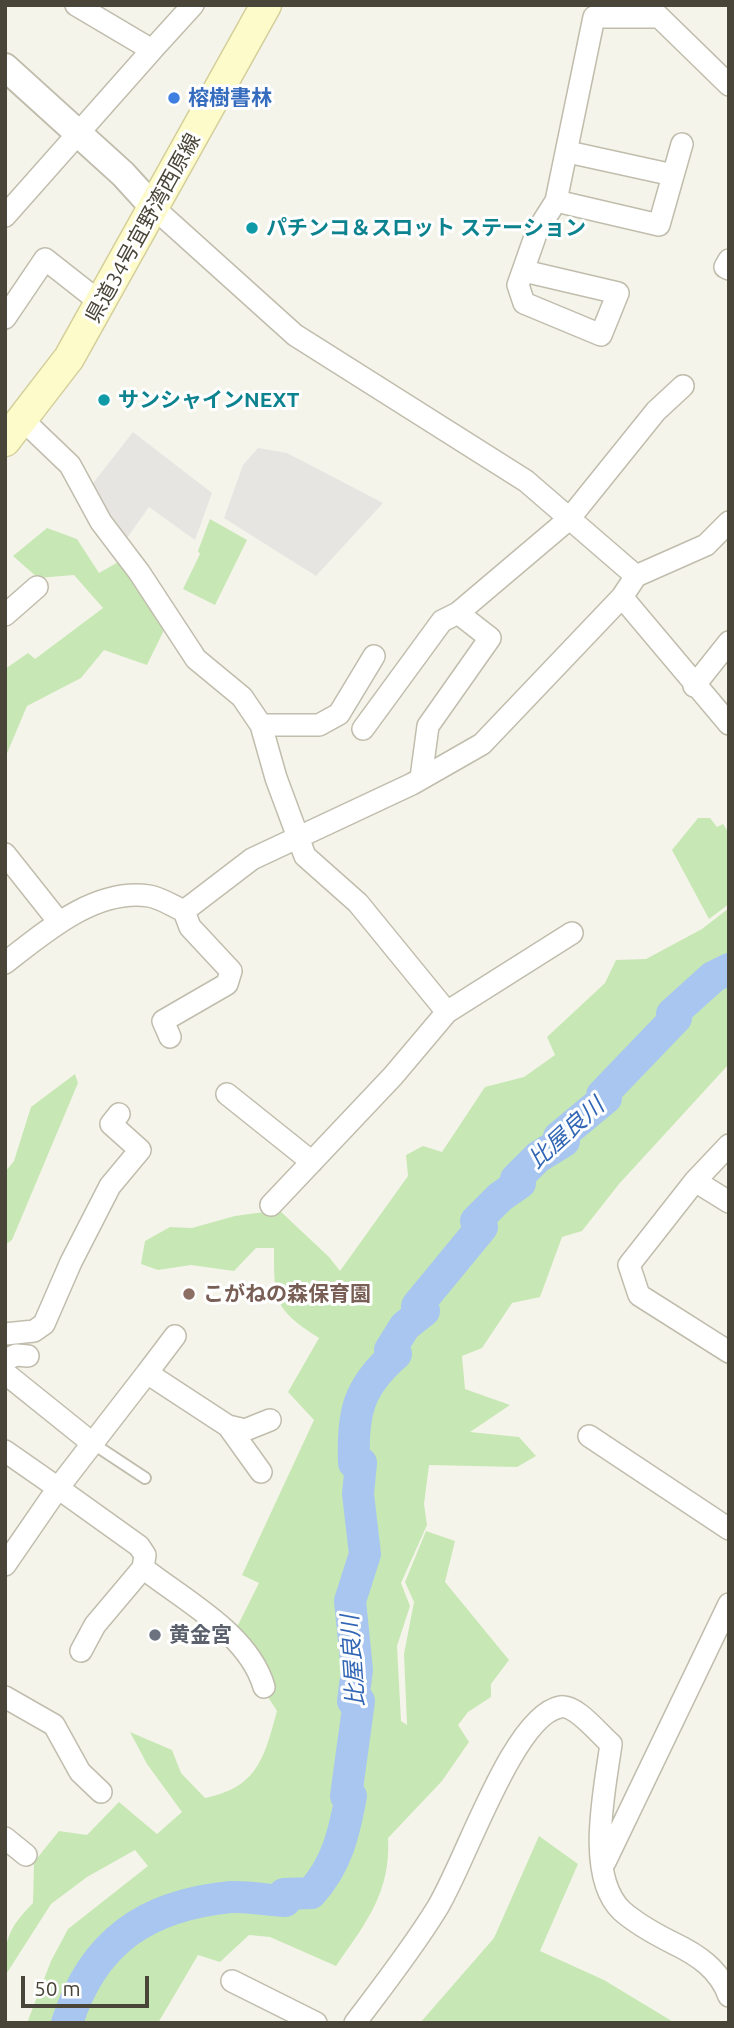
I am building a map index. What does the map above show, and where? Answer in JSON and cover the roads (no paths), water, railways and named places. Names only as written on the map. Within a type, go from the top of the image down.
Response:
[{"type":"main road","name":"県道34号宜野湾西原線","points":[[14,430],[69,358],[102,303],[266,5]]},
{"type":"street","points":[[76,5],[152,50]]},
{"type":"street","points":[[5,216],[193,5]]},
{"type":"street","points":[[524,271],[537,231],[556,201],[594,17],[651,11],[729,85]]},
{"type":"street","points":[[5,67],[123,174],[154,208],[295,335],[350,373],[484,452],[526,481],[636,576]]},
{"type":"street","points":[[556,201],[659,225],[682,144]]},
{"type":"street","points":[[568,152],[673,176]]},
{"type":"street","points":[[5,318],[45,259],[102,303]]},
{"type":"street","points":[[729,260],[725,267],[729,269]]},
{"type":"street","points":[[363,729],[442,621],[458,613],[569,519],[656,411],[683,386]]},
{"type":"street","points":[[14,430],[71,466],[101,522],[139,572],[196,659],[242,697],[261,725],[305,856],[358,903],[447,1012]]},
{"type":"street","points":[[184,911],[252,859],[421,778],[482,744],[622,597],[636,576],[706,545],[729,522]]},
{"type":"street","points":[[5,615],[37,587]]},
{"type":"street","points":[[622,597],[694,686],[726,717]]},
{"type":"street","points":[[421,778],[428,726],[490,638],[458,613]]},
{"type":"street","points":[[694,686],[729,642]]},
{"type":"street","points":[[261,725],[319,725],[340,714],[374,656]]},
{"type":"street","points":[[5,854],[59,922]]},
{"type":"street","points":[[5,963],[59,922],[119,895],[151,896],[184,911],[190,927],[231,971],[227,984],[163,1021],[170,1037]]},
{"type":"street","points":[[271,1205],[447,1012],[572,933]]},
{"type":"street","points":[[227,1094],[312,1162]]},
{"type":"street","points":[[5,1334],[34,1331],[44,1324],[71,1262],[110,1186],[140,1150],[111,1124],[119,1114]]},
{"type":"street","points":[[729,1146],[695,1181],[629,1265],[639,1295],[729,1352]]},
{"type":"street","points":[[695,1181],[729,1202]]},
{"type":"street","points":[[5,1565],[58,1488],[175,1336]]},
{"type":"street","points":[[5,1360],[16,1355],[28,1356]]},
{"type":"street","points":[[147,1373],[228,1426],[245,1430],[270,1420]]},
{"type":"street","points":[[5,1374],[92,1443]]},
{"type":"street","points":[[228,1426],[261,1472]]},
{"type":"street","points":[[589,1436],[729,1529]]},
{"type":"street","points":[[5,1451],[139,1546],[145,1555],[144,1568],[95,1625],[81,1651]]},
{"type":"street","points":[[144,1568],[236,1642],[253,1659],[264,1687]]},
{"type":"street","points":[[602,1871],[729,1604]]},
{"type":"street","points":[[5,1697],[54,1725],[80,1772],[102,1792]]},
{"type":"street","points":[[355,2023],[438,1908],[506,1763],[542,1716],[561,1707],[572,1709],[611,1744],[601,1820],[602,1871],[621,1910],[656,1935],[692,1952],[722,1977],[729,1996]]},
{"type":"street","points":[[5,1838],[26,1855]]},
{"type":"street","points":[[232,1981],[316,2023]]},
{"type":"lane","points":[[92,1443],[145,1478]]},
{"type":"waterway","name":"比屋良川","points":[[67,2023],[78,1994],[108,1949],[127,1932],[149,1919],[201,1901],[231,1897],[285,1901],[284,1894],[311,1893],[327,1871],[342,1836],[351,1796],[346,1796],[359,1701],[353,1701],[357,1670],[350,1601],[365,1554],[358,1494],[361,1463],[354,1463],[356,1415],[365,1390],[396,1354],[390,1350],[405,1326],[424,1311],[417,1306],[482,1227],[476,1221],[500,1197],[520,1183],[516,1179],[538,1157],[564,1141],[559,1137],[606,1098],[602,1095],[676,1018],[672,1014],[713,977],[729,969]]},
{"type":"place","name":"榕樹書林","points":[[174,98]]},
{"type":"place","name":"パチンコ＆スロット ステーション","points":[[252,228]]},
{"type":"place","name":"サンシャインNEXT","points":[[104,400]]},
{"type":"place","name":"こがねの森保育園","points":[[189,1294]]},
{"type":"place","name":"黄金宮","points":[[155,1635]]}]
